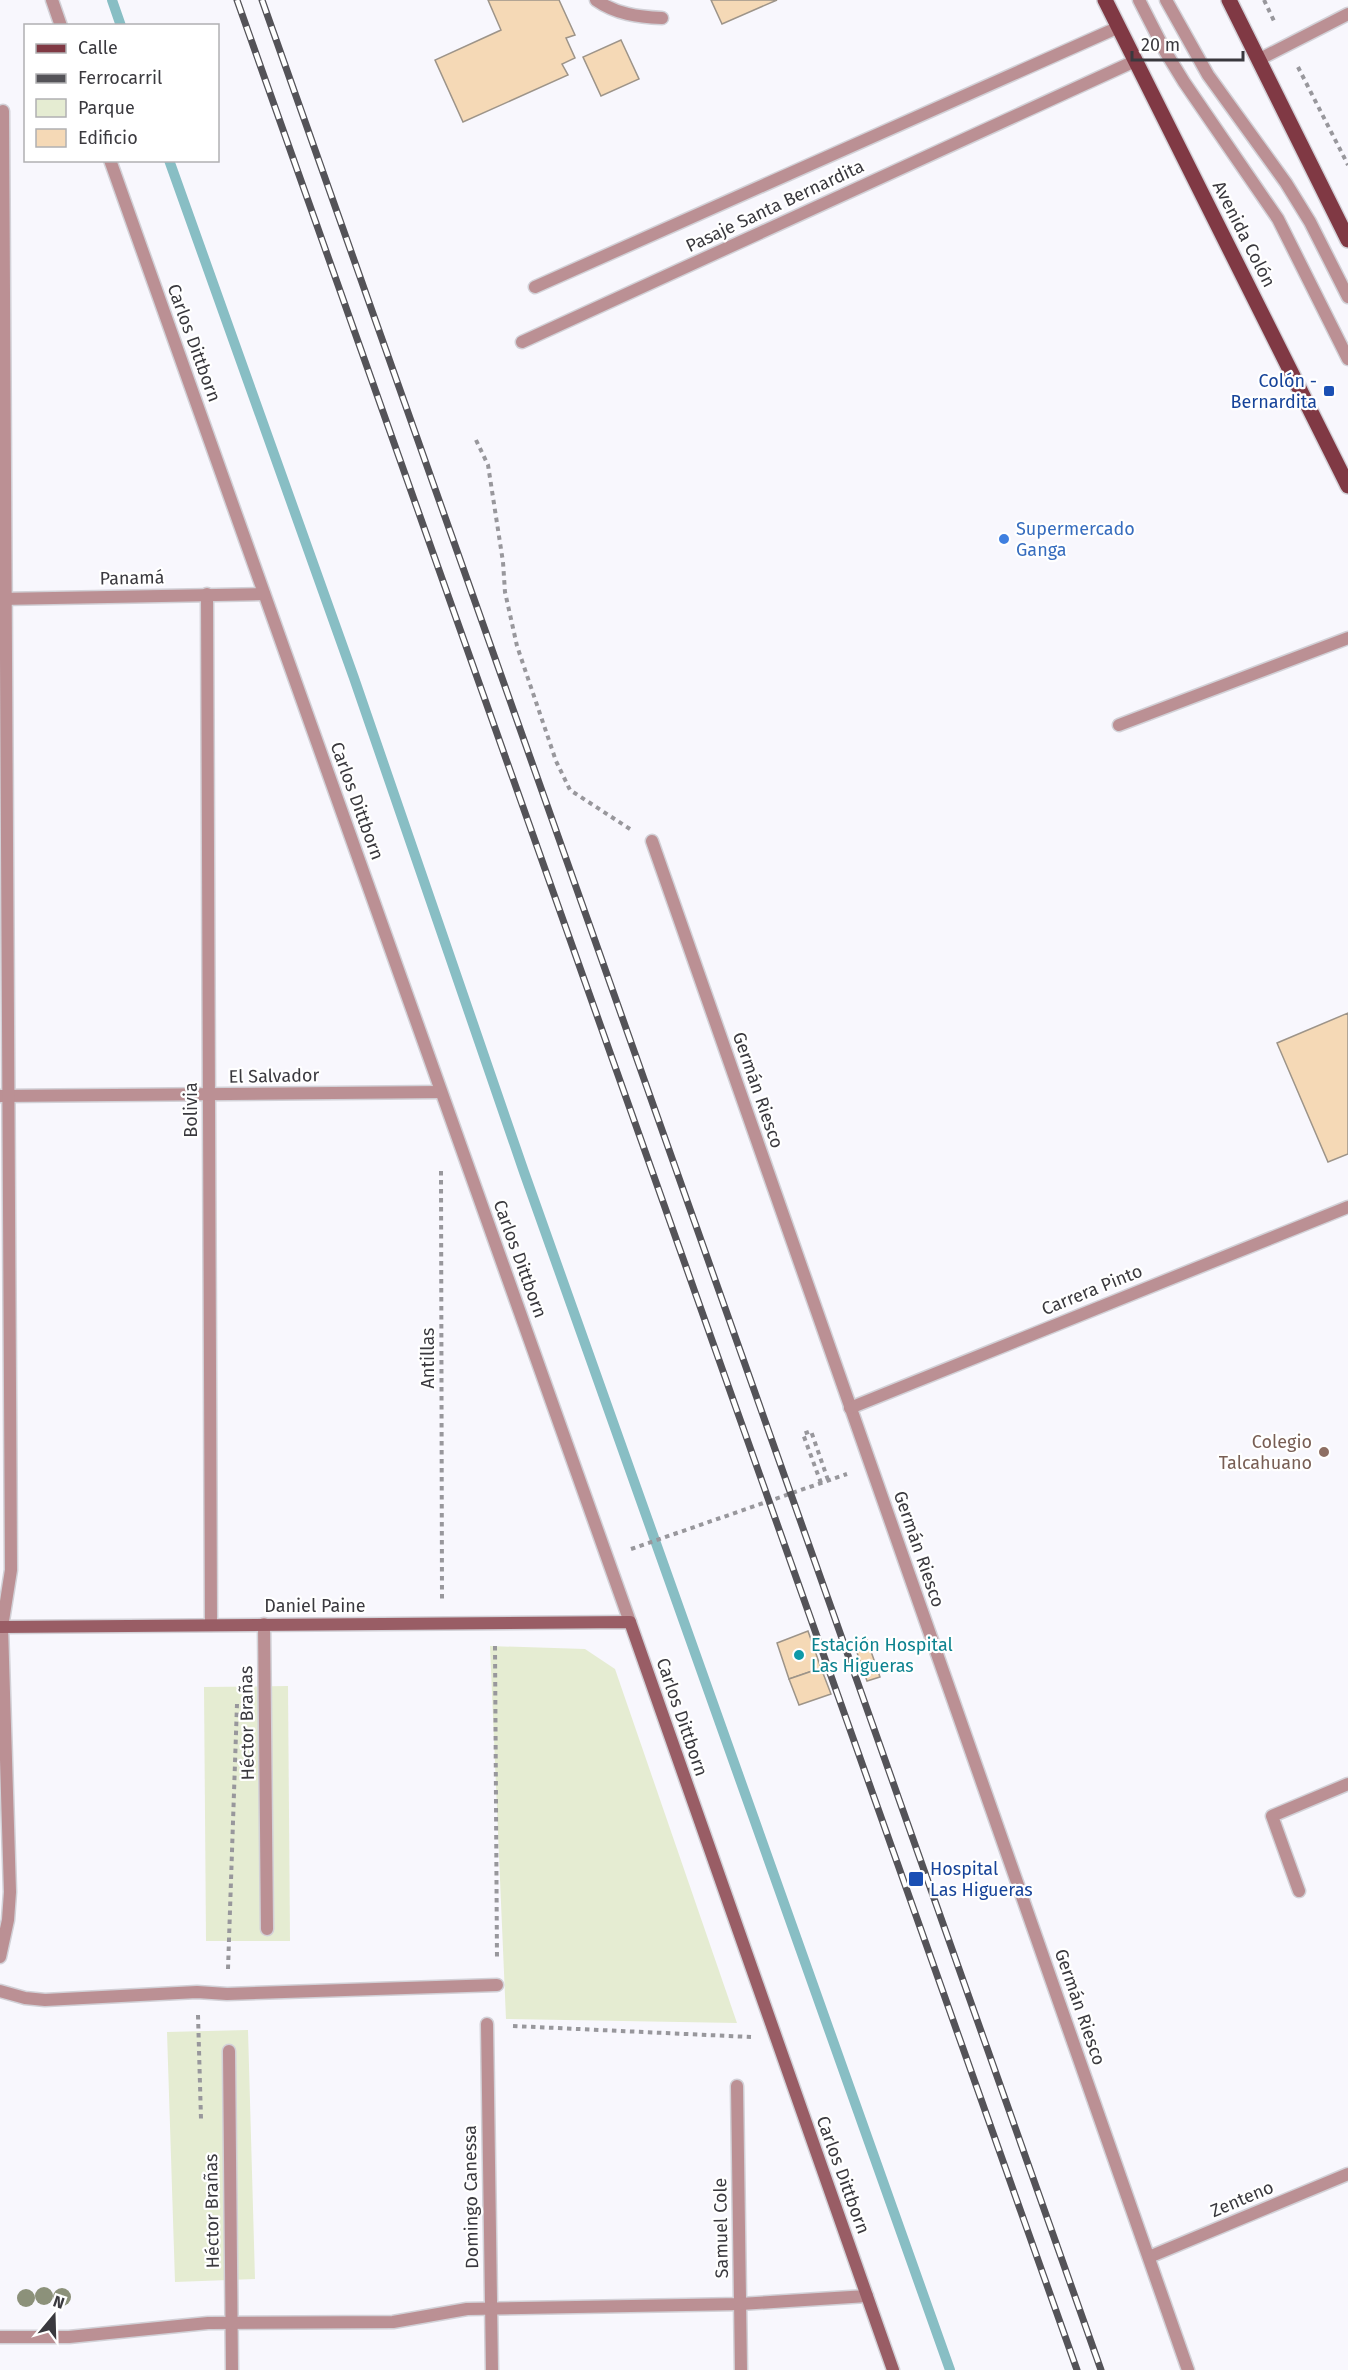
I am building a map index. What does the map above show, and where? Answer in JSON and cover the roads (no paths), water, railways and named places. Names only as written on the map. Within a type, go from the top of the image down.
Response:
[{"type":"main road","name":"Avenida Colón","points":[[1105,0],[1348,486]]},
{"type":"main road","points":[[1229,0],[1348,240]]},
{"type":"street","points":[[52,0],[61,24]]},
{"type":"street","points":[[596,0],[618,12],[640,17],[662,18]]},
{"type":"street","points":[[1138,0],[1184,82],[1278,219],[1348,359]]},
{"type":"street","points":[[1166,0],[1208,75],[1286,183],[1310,222],[1348,297]]},
{"type":"street","points":[[1258,60],[1348,14]]},
{"type":"street","points":[[535,287],[1119,27]]},
{"type":"street","name":"Pasaje Santa Bernardita","points":[[522,342],[1135,61]]},
{"type":"street","points":[[0,1957],[8,1920],[10,1892],[1,1627],[11,1570],[4,1096],[3,111]]},
{"type":"street","name":"Carlos Dittborn","points":[[111,162],[630,1622],[893,2370]]},
{"type":"street","name":"Bolivia","points":[[207,594],[211,1625]]},
{"type":"street","name":"Panamá","points":[[2,598],[264,594]]},
{"type":"street","points":[[1119,725],[1348,638]]},
{"type":"street","name":"Germán Riesco","points":[[652,841],[1188,2370]]},
{"type":"street","name":"El Salvador","points":[[4,1096],[441,1092]]},
{"type":"street","name":"Carrera Pinto","points":[[850,1407],[1348,1207]]},
{"type":"street","name":"Daniel Paine","points":[[1,1627],[630,1622]]},
{"type":"street","name":"Héctor Brañas","points":[[264,1624],[267,1929]]},
{"type":"street","points":[[1299,1891],[1272,1816],[1348,1784]]},
{"type":"street","points":[[0,1991],[25,1998],[45,2000],[197,1992],[227,1994],[497,1985]]},
{"type":"street","name":"Domingo Canessa","points":[[487,2024],[492,2370]]},
{"type":"street","name":"Héctor Brañas","points":[[229,2051],[232,2370]]},
{"type":"street","name":"Samuel Cole","points":[[737,2086],[741,2370]]},
{"type":"street","name":"Zenteno","points":[[1149,2257],[1348,2174]]},
{"type":"street","points":[[0,2337],[69,2337],[208,2323],[393,2322],[467,2309],[740,2304],[867,2296]]},
{"type":"waterway","points":[[112,0],[120,24]]},
{"type":"waterway","points":[[170,162],[354,678],[524,1172],[950,2370]]},
{"type":"railway","points":[[237,0],[1077,2370]]},
{"type":"railway","points":[[262,0],[1101,2370]]},
{"type":"place","name":"Colón - Bernardita","points":[[1329,391]]},
{"type":"place","name":"Supermercado Ganga","points":[[1004,539]]},
{"type":"place","name":"Colegio Talcahuano","points":[[1324,1452]]},
{"type":"place","name":"Estación Hospital Las Higueras","points":[[799,1655]]},
{"type":"place","name":"Hospital Las Higueras","points":[[916,1879]]}]
